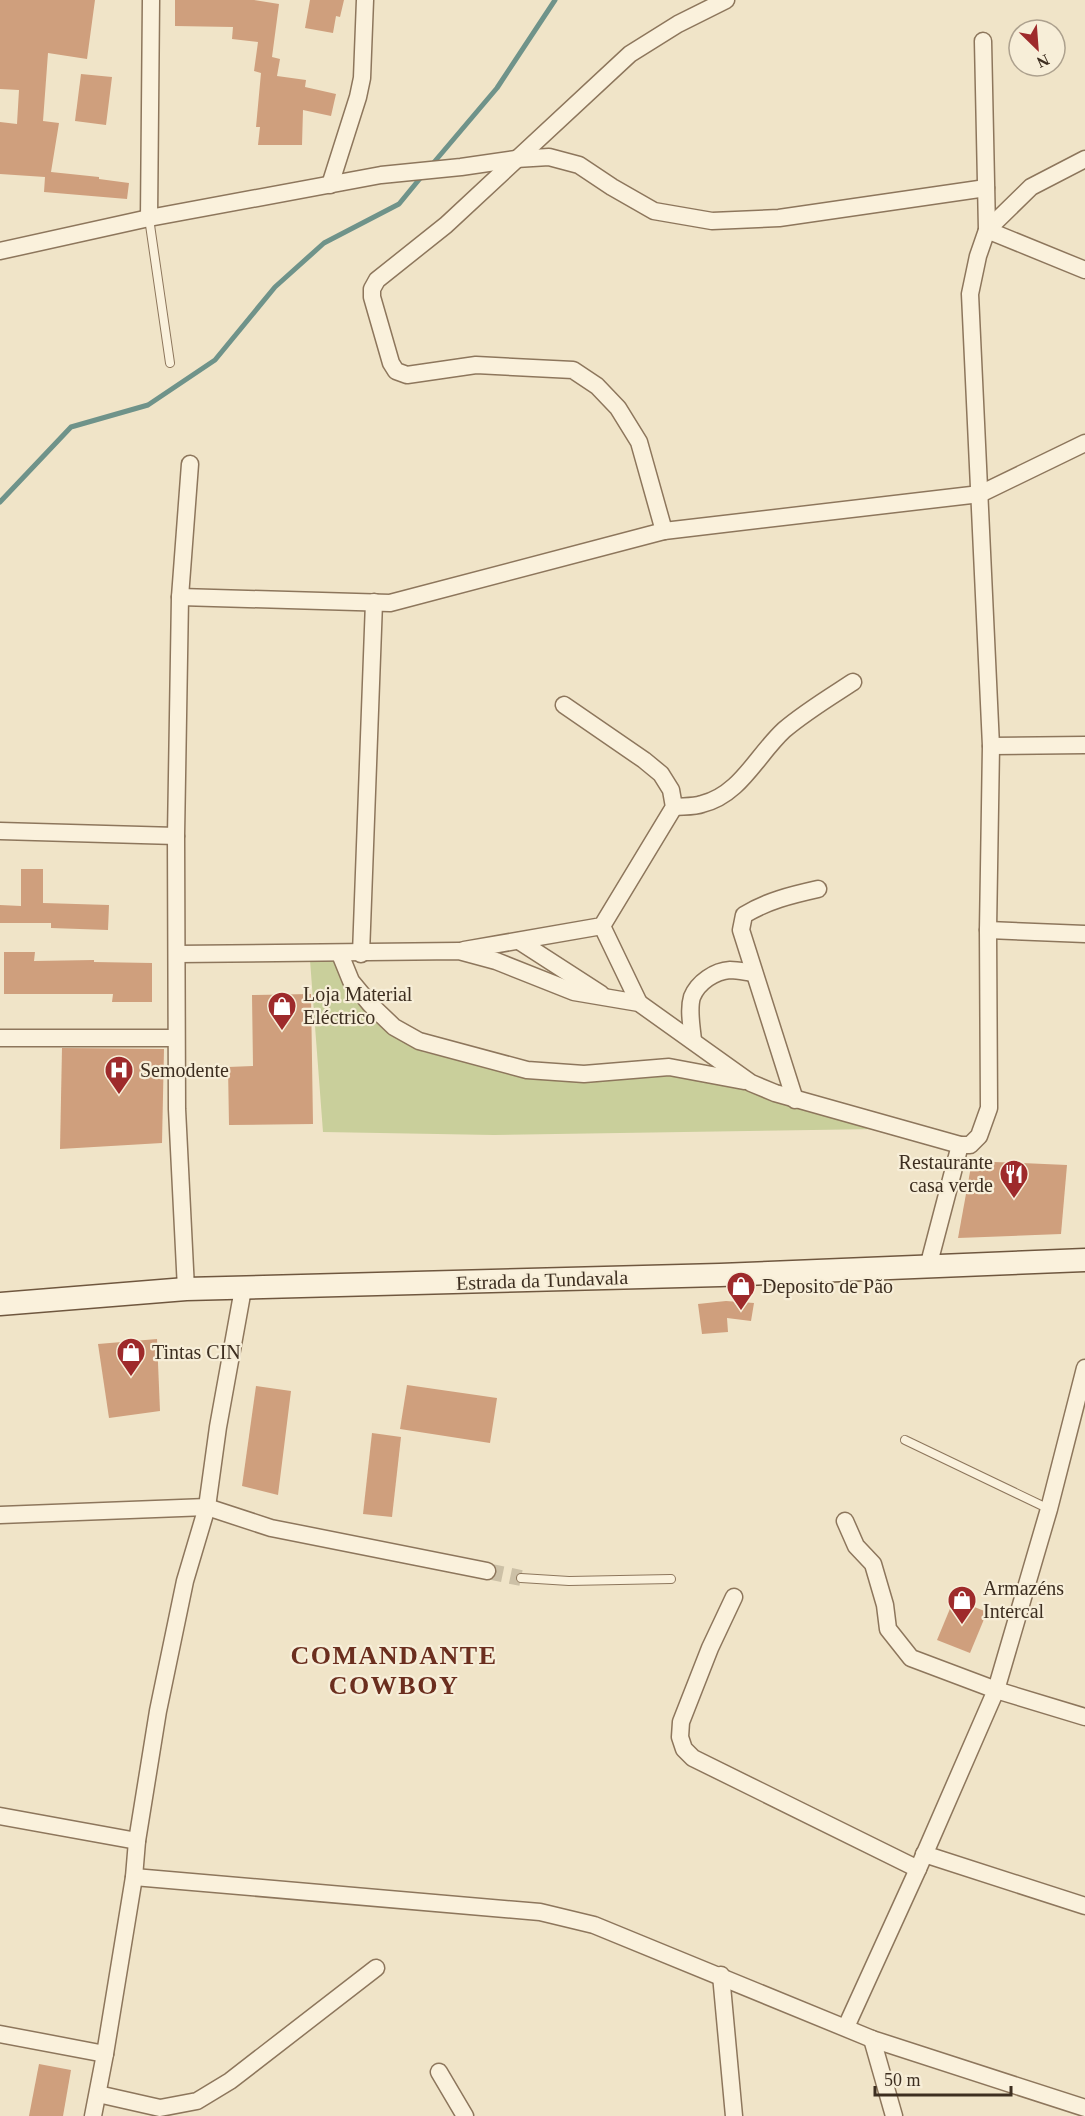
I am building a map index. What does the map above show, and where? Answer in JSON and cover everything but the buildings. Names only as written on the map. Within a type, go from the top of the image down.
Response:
[{"type":"main road","name":"Estrada da Tundavala","points":[[0,1304],[186,1289],[928,1267],[1085,1260]]},
{"type":"street","points":[[148,218],[151,0]]},
{"type":"street","points":[[330,185],[358,98],[362,78],[365,0]]},
{"type":"street","points":[[664,531],[639,442],[618,408],[597,386],[573,370],[476,366],[407,375],[396,371],[391,363],[372,297],[372,289],[376,280],[446,225],[630,54],[678,24],[726,0]]},
{"type":"street","points":[[340,954],[351,981],[370,1004],[394,1027],[419,1041],[527,1070],[584,1074],[669,1067],[751,1083],[795,1100],[960,1145],[970,1145],[980,1136],[989,1108],[988,930],[991,747],[970,294],[978,256],[987,230],[983,41]]},
{"type":"street","points":[[0,251],[148,218],[381,175],[516,159],[549,157],[579,165],[654,211],[712,221],[779,218],[986,188]]},
{"type":"street","points":[[987,230],[1031,187],[1085,159]]},
{"type":"street","points":[[987,230],[1085,270]]},
{"type":"street","points":[[180,597],[390,603],[664,531],[980,494],[1085,443]]},
{"type":"street","points":[[186,1289],[177,1110],[176,836],[180,597],[190,464]]},
{"type":"street","points":[[361,954],[374,602]]},
{"type":"street","points":[[674,807],[701,805],[730,790],[787,728],[853,682]]},
{"type":"street","points":[[177,954],[361,954],[459,951],[602,926],[674,807],[671,790],[661,774],[564,705]]},
{"type":"street","points":[[991,747],[1085,745]]},
{"type":"street","points":[[0,831],[176,836]]},
{"type":"street","points":[[795,1100],[741,930],[744,915],[757,907],[782,897],[818,889]]},
{"type":"street","points":[[602,926],[639,1004]]},
{"type":"street","points":[[988,930],[1085,934]]},
{"type":"street","points":[[519,941],[607,998]]},
{"type":"street","points":[[459,951],[496,961],[574,992],[639,1004],[751,1083]]},
{"type":"street","points":[[693,1041],[692,998],[702,983],[712,975],[729,970],[754,973]]},
{"type":"street","points":[[0,1038],[176,1038]]},
{"type":"street","points":[[928,1267],[960,1145]]},
{"type":"street","points":[[93,2116],[134,1877],[137,1841],[159,1711],[185,1581],[207,1507],[218,1427],[243,1289]]},
{"type":"street","points":[[846,2027],[996,1690],[1049,1509],[1085,1368]]},
{"type":"street","points":[[0,1515],[207,1507],[271,1528],[487,1571]]},
{"type":"street","points":[[845,1521],[856,1546],[873,1564],[883,1597],[888,1629],[911,1658],[996,1690],[1085,1717]]},
{"type":"street","points":[[734,1597],[710,1648],[681,1722],[680,1737],[684,1749],[693,1758],[921,1862],[1085,1906]]},
{"type":"street","points":[[0,1816],[137,1841]]},
{"type":"street","points":[[134,1877],[540,1912],[594,1924],[872,2039],[1085,2108]]},
{"type":"street","points":[[98,2094],[160,2108],[196,2101],[230,2081],[376,1968]]},
{"type":"street","points":[[721,1975],[734,2116]]},
{"type":"street","points":[[0,2034],[105,2054]]},
{"type":"street","points":[[872,2039],[894,2116]]},
{"type":"street","points":[[439,2072],[465,2116]]},
{"type":"lane","points":[[148,218],[170,363]]},
{"type":"lane","points":[[905,1440],[1049,1509]]},
{"type":"lane","points":[[520,1578],[570,1581],[671,1579]]},
{"type":"green space","points":[[333,958],[362,1007],[423,1052],[476,1064],[650,1073],[710,1081],[761,1093],[833,1118],[879,1129],[494,1135],[323,1132],[310,960]]},
{"type":"waterway","points":[[430,167],[497,88],[555,0]]},
{"type":"waterway","points":[[0,502],[71,427],[148,405],[215,360],[275,287],[324,243],[399,204],[422,176]]},
{"type":"tunnel","points":[[487,1571],[521,1578]]},
{"type":"place","name":"Loja Material Eléctrico","points":[[282,1032]]},
{"type":"place","name":"Semodente","points":[[119,1096]]},
{"type":"place","name":"Restaurante casa verde","points":[[1014,1200]]},
{"type":"place","name":"Deposito de Pão","points":[[741,1312]]},
{"type":"place","name":"Tintas CIN","points":[[131,1378]]},
{"type":"place","name":"Armazéns Intercal","points":[[962,1626]]},
{"type":"district","name":"COMANDANTE COWBOY","points":[[394,1670]]}]
